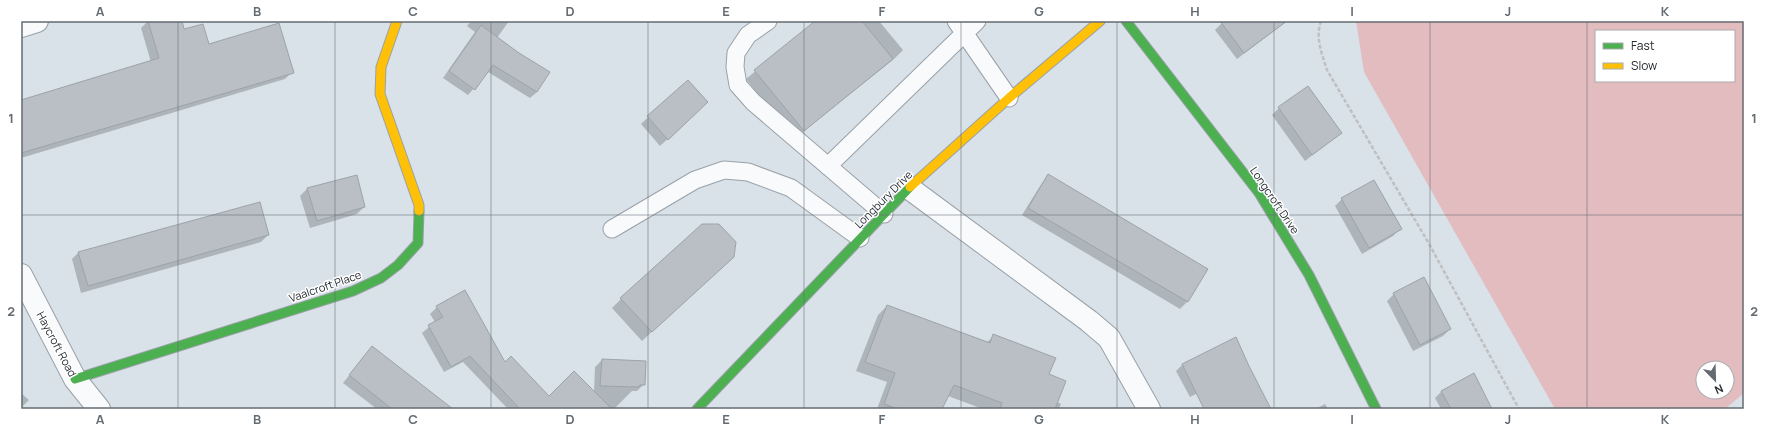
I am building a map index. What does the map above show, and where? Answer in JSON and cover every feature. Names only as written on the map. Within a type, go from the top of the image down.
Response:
[{"type":"street","points":[[21,26],[37,21]]},
{"type":"street","name":"Vaalcroft Place","points":[[75,379],[353,291],[381,278],[398,265],[418,243],[419,204],[380,94],[381,67],[397,21]]},
{"type":"street","name":"Longbury Drive","points":[[697,409],[909,188],[1009,98],[1100,21]]},
{"type":"street","name":"Longcroft Drive","points":[[1126,21],[1259,193],[1309,275],[1376,409]]},
{"type":"street","points":[[909,188],[1089,321],[1109,338],[1149,409]]},
{"type":"street","name":"Haycroft Road","points":[[21,275],[75,379],[99,409]]},
{"type":"lane","points":[[768,21],[748,35],[736,54],[735,67],[738,85],[753,102],[884,214]]},
{"type":"lane","points":[[828,166],[960,27],[977,21]]},
{"type":"lane","points":[[960,27],[1009,98]]},
{"type":"lane","points":[[612,229],[695,180],[724,170],[748,172],[791,188],[860,238]]},
{"type":"path","points":[[1321,21],[1319,28],[1319,46],[1327,70],[1428,242],[1519,409]]},
{"type":"shaded area","points":[[1356,21],[1744,21],[1744,393],[1725,409],[1555,409],[1364,72]]},
{"type":"building","points":[[148,21],[182,21],[184,29],[203,24],[209,44],[279,23],[294,73],[21,153],[21,100],[159,58]]},
{"type":"building","points":[[815,21],[862,21],[893,59],[804,131],[754,70]]},
{"type":"building","points":[[1220,21],[1287,21],[1244,53]]},
{"type":"building","points":[[481,25],[519,53],[550,72],[537,92],[493,65],[475,90],[449,71]]},
{"type":"building","points":[[688,80],[708,102],[668,140],[647,116]]},
{"type":"building","points":[[1308,86],[1342,133],[1312,155],[1278,107]]},
{"type":"building","points":[[1048,174],[1208,269],[1188,302],[1028,208]]},
{"type":"building","points":[[357,175],[365,207],[317,221],[307,188]]},
{"type":"building","points":[[1374,180],[1402,229],[1369,248],[1341,198]]},
{"type":"building","points":[[260,202],[269,235],[88,286],[78,252]]},
{"type":"building","points":[[702,224],[719,224],[736,242],[734,257],[652,332],[620,298]]},
{"type":"building","points":[[1424,277],[1451,329],[1420,345],[1393,293]]},
{"type":"building","points":[[465,290],[505,362],[511,356],[549,396],[574,371],[612,409],[520,409],[470,356],[451,367],[428,325],[443,317],[436,306]]},
{"type":"building","points":[[887,305],[990,343],[993,334],[1056,358],[1049,374],[1066,381],[1055,409],[1000,409],[1002,403],[954,385],[942,409],[898,409],[884,404],[895,373],[865,362]]},
{"type":"building","points":[[1236,337],[1271,409],[1204,409],[1182,364]]},
{"type":"building","points":[[372,346],[453,409],[392,409],[349,375]]},
{"type":"building","points":[[602,359],[646,361],[645,385],[640,385],[639,387],[600,386]]},
{"type":"building","points":[[1474,373],[1492,409],[1451,409],[1441,391]]},
{"type":"traffic: fast","points":[[1126,21],[1259,193],[1309,275],[1376,409]]},
{"type":"traffic: fast","points":[[697,409],[910,187]]},
{"type":"traffic: fast","points":[[75,379],[353,291],[381,278],[398,265],[418,243],[419,211]]},
{"type":"traffic: slow","points":[[397,21],[381,67],[380,94],[419,205],[419,211]]},
{"type":"traffic: slow","points":[[910,187],[1009,98],[1100,21]]}]
